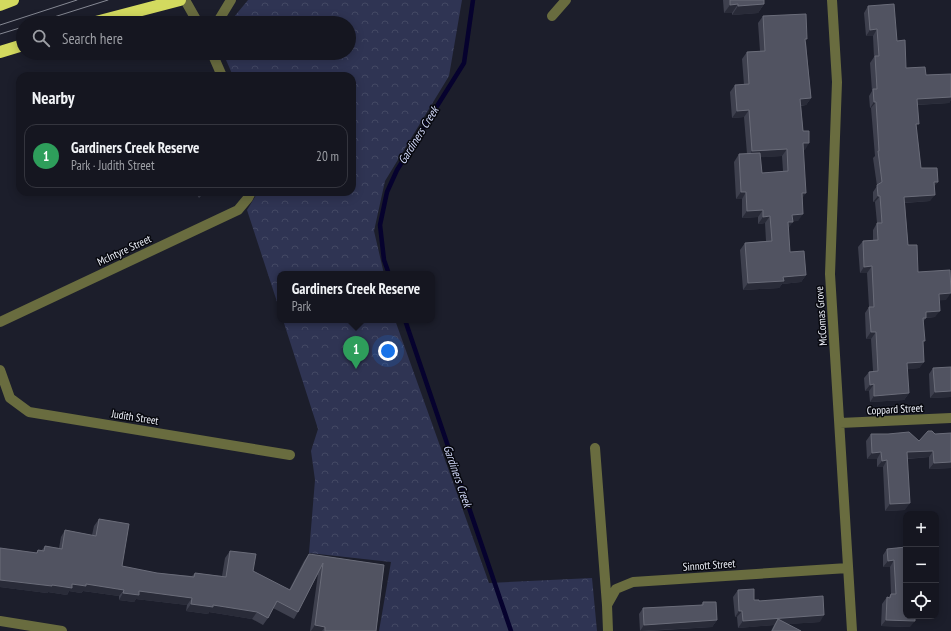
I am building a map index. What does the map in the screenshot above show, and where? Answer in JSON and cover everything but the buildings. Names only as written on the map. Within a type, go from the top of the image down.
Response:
[{"type":"highway","points":[[0,5],[13,0]]},
{"type":"highway","points":[[119,16],[180,0]]},
{"type":"highway","points":[[0,52],[16,47]]},
{"type":"street","points":[[185,0],[194,16]]},
{"type":"street","points":[[221,16],[231,0]]},
{"type":"street","points":[[552,16],[566,0]]},
{"type":"street","name":"McComas Grove","points":[[832,0],[837,82],[830,274],[852,631]]},
{"type":"street","points":[[215,60],[220,72]]},
{"type":"street","name":"McIntyre Street","points":[[0,322],[238,210],[249,196]]},
{"type":"street","name":"Judith Street","points":[[0,370],[10,398],[29,412],[290,455]]},
{"type":"street","name":"Coppard Street","points":[[840,423],[951,418]]},
{"type":"street","points":[[595,448],[608,631]]},
{"type":"street","name":"Sinnott Street","points":[[607,605],[616,589],[633,582],[848,568]]},
{"type":"street","points":[[0,621],[62,631]]},
{"type":"green space","points":[[248,0],[462,0],[449,76],[385,181],[374,231],[383,271],[277,271],[277,302],[247,210],[256,196],[356,196],[356,72],[231,72],[226,60],[356,60],[356,16],[235,16]]},
{"type":"green space","points":[[284,323],[396,323],[489,583],[592,578],[597,631],[379,631],[391,562],[309,553],[315,480],[311,451],[318,429]]},
{"type":"waterway","name":"Gardiners Creek","points":[[388,271],[384,260],[380,225],[387,192],[397,170],[464,63],[473,0]]},
{"type":"waterway","name":"Gardiners Creek","points":[[406,323],[511,631]]},
{"type":"tram line","points":[[28,16],[77,0]]},
{"type":"tram line","points":[[57,16],[108,0]]},
{"type":"tram line","points":[[0,25],[16,20]]},
{"type":"tram line","points":[[0,34],[16,29]]},
{"type":"place","name":"Gardiners Creek Reserve","points":[[356,369]]}]
